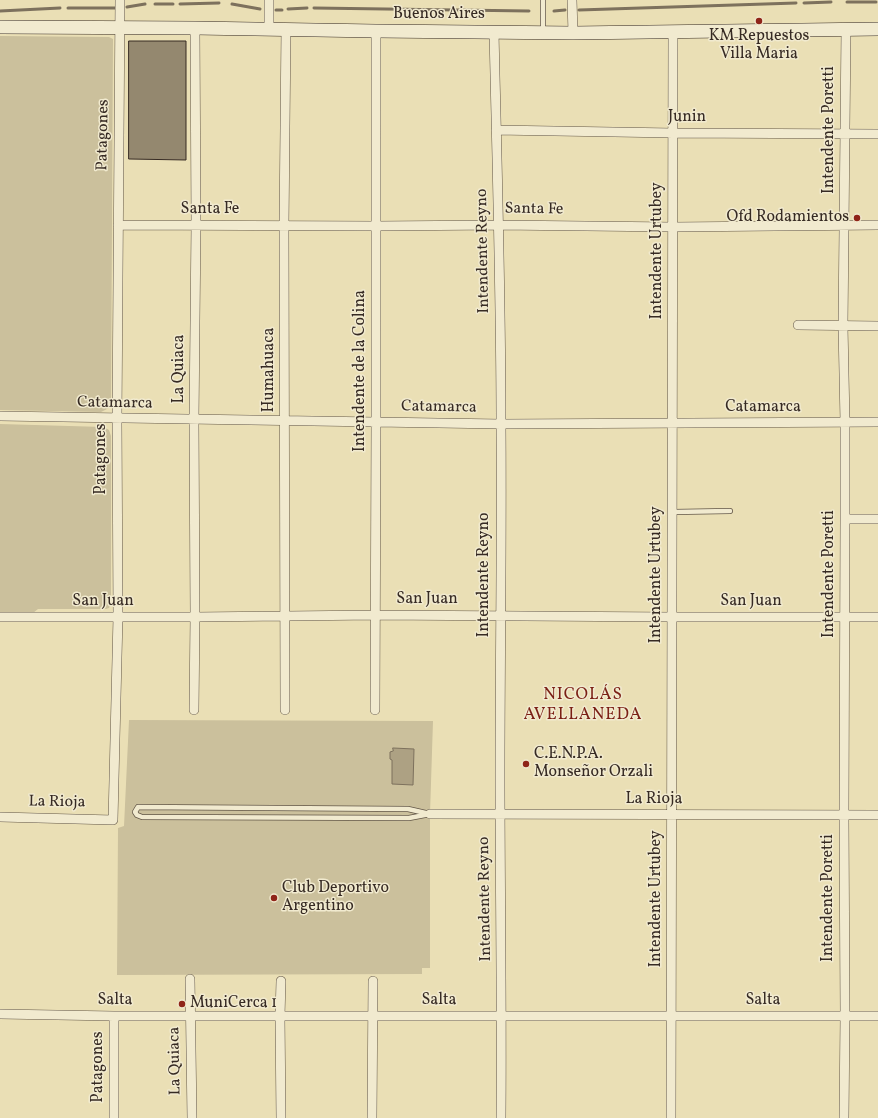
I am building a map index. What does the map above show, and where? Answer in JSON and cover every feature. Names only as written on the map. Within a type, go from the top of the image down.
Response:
[{"type":"main road","name":"Buenos Aires","points":[[0,27],[120,27],[573,33],[878,29]]},
{"type":"street","name":"Patagones","points":[[113,820],[118,617],[117,419],[120,0]]},
{"type":"street","points":[[269,0],[269,29]]},
{"type":"street","points":[[572,0],[573,33]]},
{"type":"street","name":"La Quiaca","points":[[194,710],[196,225],[195,28]]},
{"type":"street","name":"Humahuaca","points":[[285,710],[284,226],[286,29]]},
{"type":"street","name":"Intendente Poretti","points":[[844,1118],[846,519],[843,326],[846,30]]},
{"type":"street","name":"Intendente de la Colina","points":[[375,710],[376,31]]},
{"type":"street","name":"Intendente Reyno","points":[[494,32],[502,424],[500,615],[502,1016],[501,1118]]},
{"type":"street","name":"Intendente Urtubey","points":[[672,1118],[673,32]]},
{"type":"street","name":"Junin","points":[[496,130],[878,134]]},
{"type":"street","name":"Santa Fe","points":[[118,225],[499,225],[673,227],[878,224]]},
{"type":"street","points":[[798,325],[878,326]]},
{"type":"street","name":"Catamarca","points":[[0,416],[502,424],[878,422]]},
{"type":"street","points":[[846,519],[878,519]]},
{"type":"street","name":"San Juan","points":[[0,617],[376,615],[878,617]]},
{"type":"street","name":"La Rioja","points":[[430,814],[878,815]]},
{"type":"street","name":"La Rioja","points":[[0,817],[113,820]]},
{"type":"street","name":"La Quiaca","points":[[190,979],[192,1118]]},
{"type":"street","points":[[281,981],[281,1118]]},
{"type":"street","points":[[372,1118],[373,981]]},
{"type":"street","name":"Salta","points":[[0,1014],[114,1016],[878,1016]]},
{"type":"street","name":"Patagones","points":[[114,1016],[114,1118]]},
{"type":"lane","points":[[542,0],[543,32]]},
{"type":"lane","points":[[673,512],[730,511]]},
{"type":"lane","points":[[138,807],[408,808],[430,814],[409,818],[142,817],[137,815],[135,812],[138,807]]},
{"type":"lane","points":[[304,808],[304,818]]},
{"type":"shaded area","points":[[0,36],[109,37],[113,39],[111,401],[107,409],[101,412],[0,410]]},
{"type":"shaded area","points":[[0,424],[104,427],[109,430],[111,436],[111,603],[109,608],[38,609],[33,613],[0,612]]},
{"type":"shaded area","name":"Club Deportivo Argentino","points":[[129,720],[433,721],[430,814],[430,968],[422,968],[422,974],[117,975],[118,828],[124,826]]},
{"type":"shaded area","points":[[393,748],[414,749],[413,785],[392,784],[392,760],[390,759],[390,752],[393,751]]},
{"type":"building","points":[[129,41],[186,41],[186,160],[129,159]]},
{"type":"waterway","points":[[804,3],[831,2]]},
{"type":"waterway","points":[[847,2],[876,2]]},
{"type":"waterway","points":[[180,4],[219,3]]},
{"type":"waterway","points":[[579,10],[796,3]]},
{"type":"waterway","points":[[127,7],[145,4]]},
{"type":"waterway","points":[[155,4],[173,4]]},
{"type":"waterway","points":[[232,4],[260,9]]},
{"type":"waterway","points":[[0,11],[60,8]]},
{"type":"waterway","points":[[68,8],[117,8]]},
{"type":"waterway","points":[[288,9],[307,8]]},
{"type":"waterway","points":[[314,8],[529,11]]},
{"type":"waterway","points":[[276,10],[282,10]]},
{"type":"waterway","points":[[554,11],[565,10]]},
{"type":"place","name":"KM Repuestos Villa Maria","points":[[759,21]]},
{"type":"place","name":"Ofd Rodamientos","points":[[857,218]]},
{"type":"place","name":"C.E.N.P.A. Monseñor Orzali","points":[[526,764]]},
{"type":"place","name":"Club Deportivo Argentino","points":[[274,898]]},
{"type":"place","name":"MuniCerca 1","points":[[182,1004]]},
{"type":"district","name":"NICOLÁS AVELLANEDA","points":[[583,706]]}]
